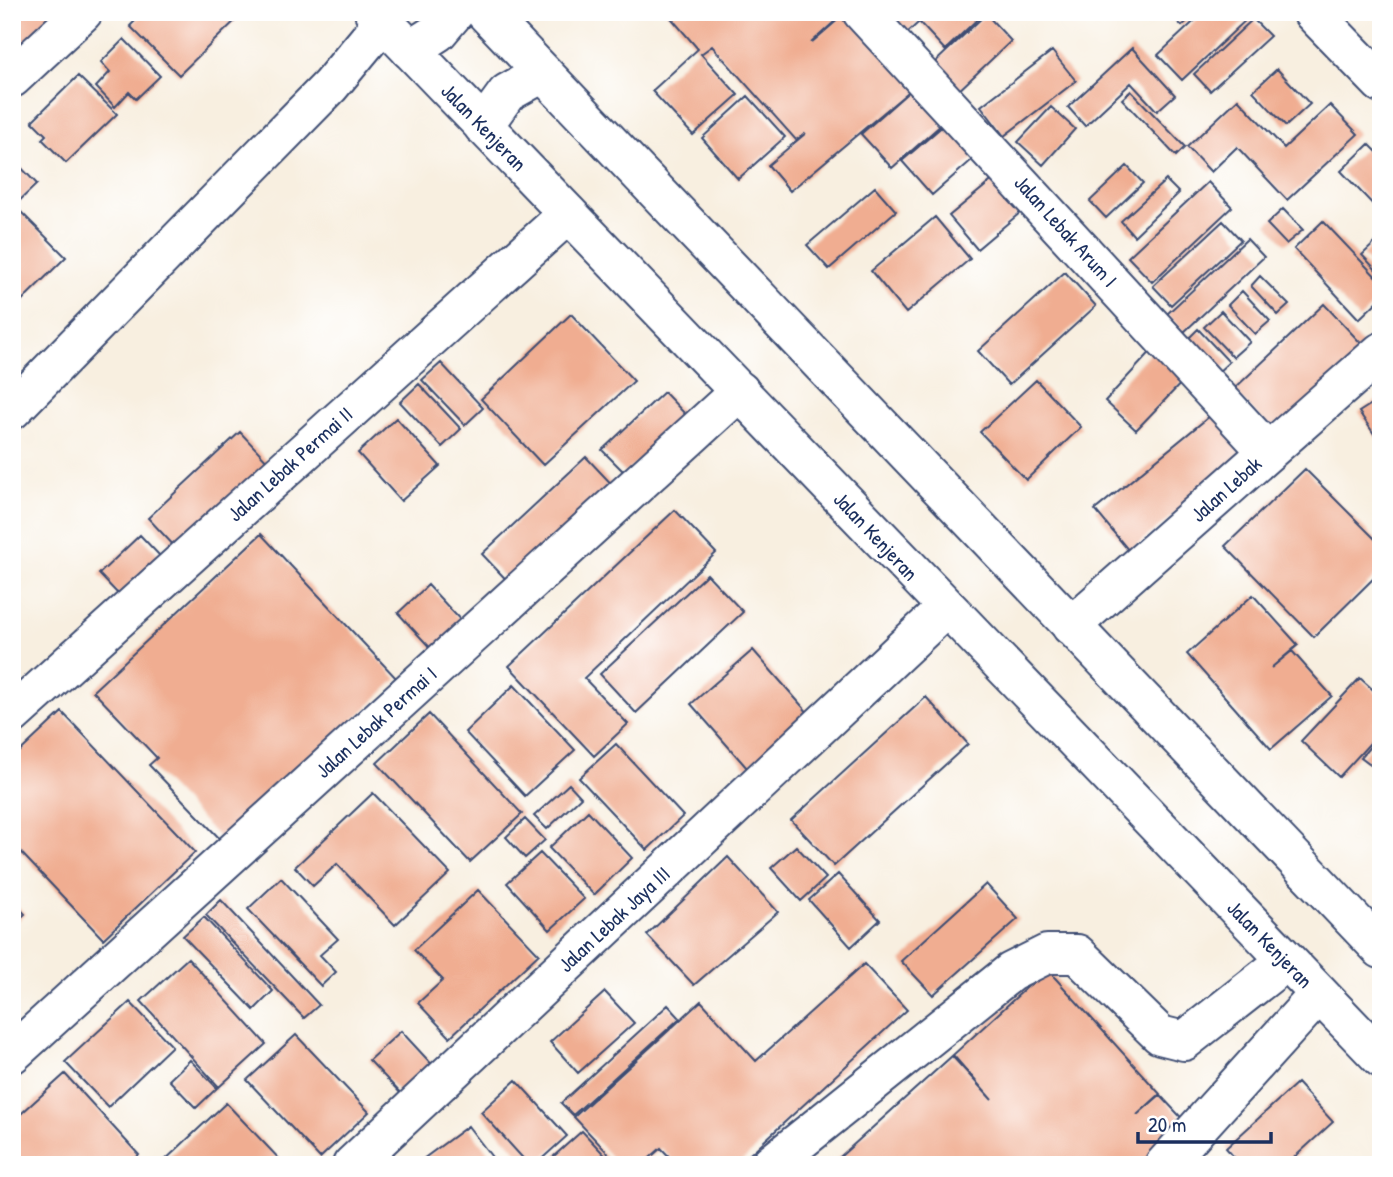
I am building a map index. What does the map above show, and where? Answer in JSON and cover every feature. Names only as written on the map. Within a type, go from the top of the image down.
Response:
[{"type":"street","points":[[12,78],[83,12]]},
{"type":"street","points":[[410,50],[438,32],[455,12]]},
{"type":"street","points":[[485,12],[1381,949]]},
{"type":"street","name":"Jalan Lebak Arum I","points":[[862,12],[1268,452]]},
{"type":"street","points":[[1312,12],[1381,83]]},
{"type":"street","points":[[12,410],[330,86],[379,17]]},
{"type":"street","name":"Jalan Kenjeran","points":[[379,17],[740,391],[945,609],[1381,1058]]},
{"type":"street","points":[[483,126],[507,93],[543,73]]},
{"type":"street","name":"Jalan Lebak Permai II","points":[[12,715],[568,214]]},
{"type":"street","name":"Jalan Lebak","points":[[1071,626],[1381,352]]},
{"type":"street","name":"Jalan Lebak Permai I","points":[[12,1054],[740,391]]},
{"type":"street","name":"Jalan Lebak Jaya III","points":[[352,1165],[945,609]]},
{"type":"street","points":[[770,1165],[1011,972],[1047,954],[1077,954],[1160,1035],[1184,1041],[1286,961]]},
{"type":"street","points":[[1164,1165],[1319,994]]},
{"type":"building","points":[[12,12],[70,12],[12,68]]},
{"type":"building","points":[[144,12],[244,12],[179,75],[130,26]]},
{"type":"building","points":[[666,12],[845,12],[811,43],[847,12],[950,117],[892,168],[861,134],[913,88],[790,191],[768,165],[806,133],[796,140],[712,46],[701,54],[738,95],[693,135],[652,91],[698,49]]},
{"type":"building","points":[[885,12],[930,12],[906,34]]},
{"type":"building","points":[[932,12],[985,12],[945,50],[920,23]]},
{"type":"building","points":[[1174,12],[1197,12],[1182,26],[1171,15]]},
{"type":"building","points":[[1204,12],[1242,12],[1248,18],[1182,80],[1158,55]]},
{"type":"building","points":[[986,14],[1011,41],[955,94],[930,67]]},
{"type":"building","points":[[1253,19],[1270,36],[1210,91],[1194,74]]},
{"type":"building","points":[[124,39],[160,76],[136,99],[129,92],[115,107],[96,87],[110,72],[101,62]]},
{"type":"building","points":[[1132,48],[1175,95],[1157,111],[1131,83],[1085,126],[1068,107]]},
{"type":"building","points":[[1052,51],[1076,81],[1004,136],[981,106]]},
{"type":"building","points":[[1277,69],[1310,104],[1286,126],[1253,91]]},
{"type":"building","points":[[78,76],[117,114],[66,163],[42,139],[46,135],[32,121]]},
{"type":"building","points":[[1131,91],[1185,147],[1176,156],[1122,99]]},
{"type":"building","points":[[748,96],[785,137],[738,179],[702,138]]},
{"type":"building","points":[[1238,99],[1284,148],[1330,105],[1358,134],[1287,200],[1237,147],[1211,172],[1187,147]]},
{"type":"building","points":[[1051,107],[1075,129],[1043,165],[1018,142]]},
{"type":"building","points":[[952,118],[981,152],[932,195],[902,161]]},
{"type":"building","points":[[1369,144],[1381,156],[1381,213],[1341,171]]},
{"type":"building","points":[[12,158],[37,184],[16,204],[12,200]]},
{"type":"building","points":[[1127,166],[1143,183],[1106,218],[1090,201]]},
{"type":"building","points":[[1001,173],[1028,206],[977,249],[949,216]]},
{"type":"building","points":[[1166,180],[1179,193],[1134,236],[1121,221]]},
{"type":"building","points":[[1208,182],[1232,207],[1152,282],[1128,257]]},
{"type":"building","points":[[875,187],[896,211],[829,269],[807,245]]},
{"type":"building","points":[[1283,209],[1303,230],[1286,244],[1267,224]]},
{"type":"building","points":[[20,211],[66,257],[12,310],[12,219]]},
{"type":"building","points":[[935,217],[970,259],[906,313],[871,271]]},
{"type":"building","points":[[1223,221],[1241,240],[1171,305],[1153,286]]},
{"type":"building","points":[[1323,221],[1381,282],[1381,298],[1359,319],[1294,249]]},
{"type":"building","points":[[1381,237],[1381,275],[1362,255]]},
{"type":"building","points":[[1247,239],[1264,257],[1184,332],[1167,314]]},
{"type":"building","points":[[1065,272],[1096,306],[1009,385],[978,351]]},
{"type":"building","points":[[1260,276],[1289,305],[1278,315],[1251,286]]},
{"type":"building","points":[[1242,291],[1270,321],[1255,334],[1228,305]]},
{"type":"building","points":[[1324,304],[1371,354],[1280,439],[1233,390]]},
{"type":"building","points":[[1221,311],[1250,342],[1233,357],[1204,327]]},
{"type":"building","points":[[571,314],[634,381],[543,465],[481,399]]},
{"type":"building","points":[[1198,329],[1229,362],[1217,373],[1186,341]]},
{"type":"building","points":[[1157,345],[1189,375],[1136,430],[1105,401]]},
{"type":"building","points":[[441,363],[483,408],[465,425],[422,380]]},
{"type":"building","points":[[1036,380],[1081,427],[1026,480],[980,432]]},
{"type":"building","points":[[419,384],[461,429],[442,447],[400,402]]},
{"type":"building","points":[[664,392],[687,416],[625,473],[602,450]]},
{"type":"building","points":[[1381,398],[1381,444],[1359,412]]},
{"type":"building","points":[[1221,407],[1256,448],[1129,551],[1095,510]]},
{"type":"building","points":[[396,418],[440,466],[401,501],[358,453]]},
{"type":"building","points":[[240,432],[270,464],[178,550],[148,518]]},
{"type":"building","points":[[586,457],[619,492],[515,589],[482,554]]},
{"type":"building","points":[[1305,469],[1381,545],[1381,571],[1314,637],[1225,546]]},
{"type":"building","points":[[675,510],[716,553],[584,678],[628,724],[594,756],[509,666]]},
{"type":"building","points":[[261,534],[397,679],[223,842],[149,765],[157,758],[93,691]]},
{"type":"building","points":[[140,535],[160,556],[119,595],[99,574]]},
{"type":"building","points":[[707,574],[743,612],[636,713],[600,674]]},
{"type":"building","points":[[428,585],[465,625],[435,653],[398,613]]},
{"type":"building","points":[[1253,595],[1298,645],[1271,668],[1292,651],[1332,696],[1271,749],[1187,654]]},
{"type":"building","points":[[753,650],[809,714],[747,768],[691,704]]},
{"type":"building","points":[[1360,678],[1381,697],[1381,731],[1339,777],[1301,741]]},
{"type":"building","points":[[514,685],[575,750],[525,796],[465,732]]},
{"type":"building","points":[[926,697],[968,744],[834,866],[791,820]]},
{"type":"building","points":[[62,712],[195,852],[103,939],[12,843],[12,759]]},
{"type":"building","points":[[429,714],[522,814],[470,862],[377,763]]},
{"type":"building","points":[[1381,734],[1381,764],[1377,769],[1361,757]]},
{"type":"building","points":[[616,744],[683,816],[647,850],[579,778]]},
{"type":"building","points":[[569,784],[581,797],[547,829],[534,816]]},
{"type":"building","points":[[373,793],[450,873],[395,925],[337,864],[313,886],[295,867]]},
{"type":"building","points":[[588,811],[632,858],[594,895],[549,848]]},
{"type":"building","points":[[525,819],[545,840],[525,858],[506,837]]},
{"type":"building","points":[[796,846],[826,878],[801,901],[771,868]]},
{"type":"building","points":[[540,853],[584,899],[550,930],[507,883]]},
{"type":"building","points":[[728,857],[778,912],[694,985],[647,935]]},
{"type":"building","points":[[838,874],[880,920],[851,947],[809,900]]},
{"type":"building","points":[[281,878],[338,939],[320,955],[336,972],[321,986],[248,909]]},
{"type":"building","points":[[986,884],[1018,919],[933,995],[901,961]]},
{"type":"building","points":[[478,890],[539,954],[450,1037],[418,1003],[443,980],[414,950]]},
{"type":"building","points":[[12,900],[25,914],[12,926]]},
{"type":"building","points":[[221,900],[319,1005],[304,1018],[206,915]]},
{"type":"building","points":[[204,917],[273,991],[254,1010],[183,936]]},
{"type":"building","points":[[188,958],[266,1044],[219,1087],[141,1001]]},
{"type":"building","points":[[864,964],[907,1010],[738,1165],[677,1165],[661,1148],[642,1165],[619,1165],[574,1117],[701,1001],[756,1061]]},
{"type":"building","points":[[1047,969],[1160,1094],[1137,1115],[1160,1095],[1191,1128],[1151,1165],[831,1165],[952,1056],[992,1100],[953,1055]]},
{"type":"building","points":[[605,992],[634,1023],[578,1073],[550,1042]]},
{"type":"building","points":[[130,1002],[172,1046],[108,1107],[65,1062]]},
{"type":"building","points":[[668,1005],[680,1018],[573,1115],[561,1103]]},
{"type":"building","points":[[401,1031],[437,1070],[406,1099],[369,1060]]},
{"type":"building","points":[[296,1035],[369,1112],[320,1158],[247,1080]]},
{"type":"building","points":[[190,1060],[217,1088],[196,1108],[169,1080]]},
{"type":"building","points":[[65,1074],[139,1155],[129,1165],[12,1165],[12,1122]]},
{"type":"building","points":[[516,1080],[567,1136],[535,1165],[529,1165],[481,1112]]},
{"type":"building","points":[[1297,1083],[1333,1122],[1286,1165],[1241,1165],[1226,1148]]},
{"type":"building","points":[[226,1103],[285,1165],[166,1165],[163,1162]]},
{"type":"building","points":[[468,1126],[498,1165],[421,1165],[419,1162]]},
{"type":"building","points":[[582,1131],[614,1165],[544,1165]]}]
